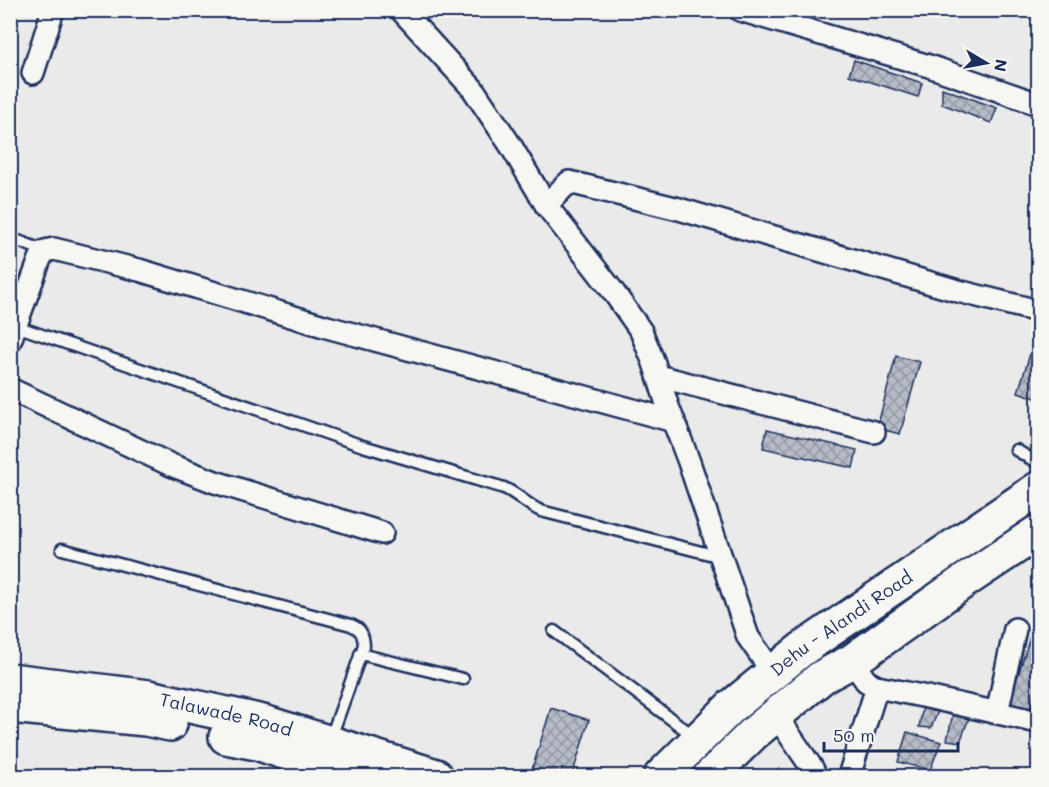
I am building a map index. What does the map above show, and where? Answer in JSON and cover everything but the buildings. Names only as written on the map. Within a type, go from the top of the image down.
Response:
[{"type":"main road","name":"Dehu - Alandi Road","points":[[661,777],[731,707],[802,649],[1038,489]]},
{"type":"main road","name":"Dehu - Alandi Road","points":[[710,777],[754,733],[822,677],[852,661],[1038,532]]},
{"type":"main road","name":"Talawade Road","points":[[10,680],[149,697],[263,722],[329,741],[436,777]]},
{"type":"main road","name":"Talawade Road","points":[[10,706],[146,719],[257,743],[353,777]]},
{"type":"street","points":[[33,73],[53,10]]},
{"type":"street","points":[[401,10],[473,89],[511,146],[546,206],[641,331],[689,462],[748,637],[773,673]]},
{"type":"street","points":[[740,10],[929,66],[1038,104]]},
{"type":"street","points":[[546,206],[569,182],[679,209],[958,291],[1038,311]]},
{"type":"street","points":[[13,334],[39,259],[45,251],[64,250],[139,270],[327,327],[674,421]]},
{"type":"street","points":[[658,376],[874,432]]},
{"type":"street","points":[[10,389],[214,483],[382,533]]},
{"type":"street","points":[[997,712],[1015,629]]},
{"type":"street","points":[[852,661],[866,681],[877,687],[1038,722]]},
{"type":"street","points":[[849,777],[877,687]]},
{"type":"street","points":[[776,715],[816,777]]},
{"type":"lane","points":[[10,238],[45,251]]},
{"type":"lane","points":[[13,334],[363,446],[504,488],[514,492],[541,511],[722,557]]},
{"type":"lane","points":[[1016,450],[1038,463]]},
{"type":"lane","points":[[62,549],[359,629],[364,645],[329,741]]},
{"type":"lane","points":[[554,631],[698,740]]},
{"type":"lane","points":[[360,654],[463,679]]}]
